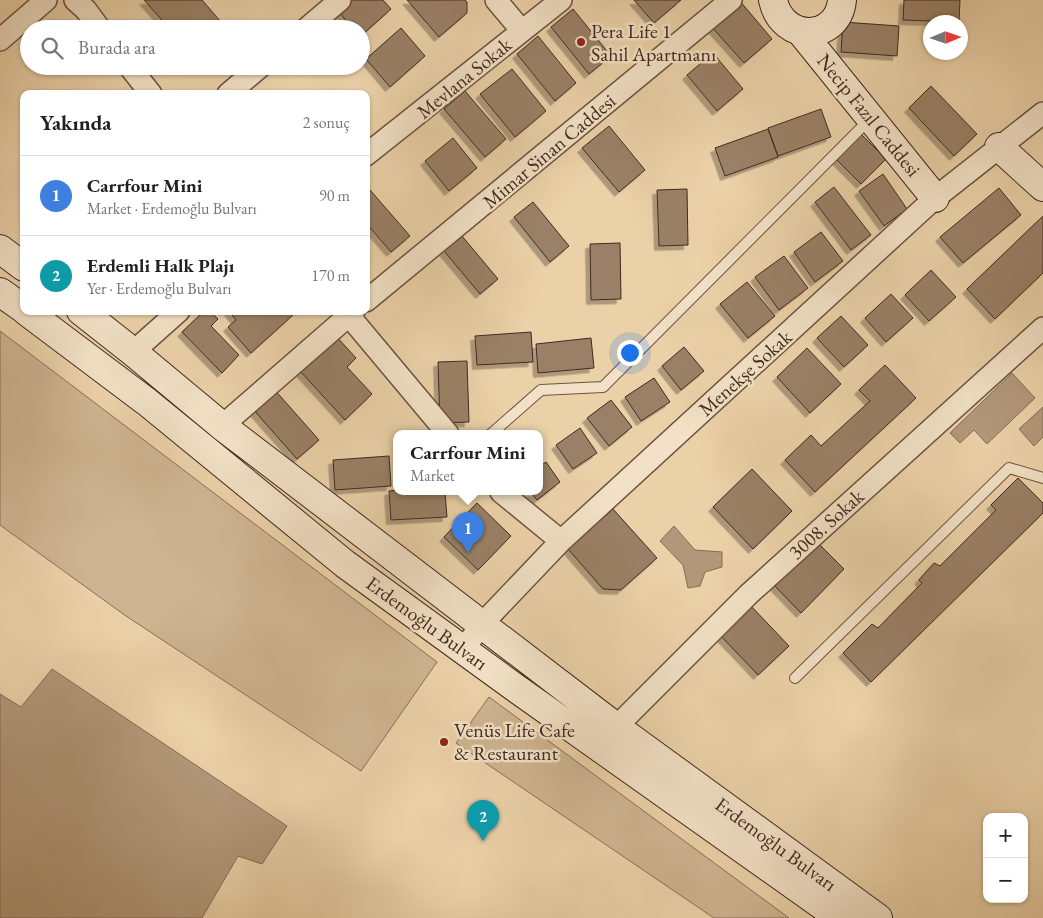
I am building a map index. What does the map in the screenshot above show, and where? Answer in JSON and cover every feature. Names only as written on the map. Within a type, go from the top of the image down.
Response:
[{"type":"main road","name":"Necip Fazıl Caddesi","points":[[773,0],[781,20],[801,32],[935,198]]},
{"type":"main road","points":[[801,32],[812,32],[822,29],[831,23],[844,2]]},
{"type":"main road","points":[[999,147],[1043,187]]},
{"type":"main road","points":[[0,249],[20,264]]},
{"type":"main road","name":"Erdemoğlu Bulvarı","points":[[0,292],[20,306]]},
{"type":"main road","name":"Erdemoğlu Bulvarı","points":[[32,315],[148,402],[345,564],[840,918]]},
{"type":"main road","name":"Erdemoğlu Bulvarı","points":[[86,315],[222,426],[616,728],[878,918]]},
{"type":"street","points":[[23,20],[46,0]]},
{"type":"street","points":[[317,20],[340,0]]},
{"type":"street","points":[[496,0],[522,32]]},
{"type":"street","name":"Mevlana Sokak","points":[[370,152],[561,0]]},
{"type":"street","name":"Mimar Sinan Caddesi","points":[[370,298],[731,0]]},
{"type":"street","points":[[87,3],[96,20]]},
{"type":"street","points":[[0,40],[20,23]]},
{"type":"street","points":[[136,75],[148,90]]},
{"type":"street","points":[[233,90],[250,75]]},
{"type":"street","name":"Menekşe Sokak","points":[[463,650],[482,624],[561,541],[935,198],[1043,113]]},
{"type":"street","points":[[133,352],[175,315]]},
{"type":"street","points":[[222,426],[347,315]]},
{"type":"street","points":[[351,315],[445,430]]},
{"type":"street","name":"3008. Sokak","points":[[616,728],[749,594],[1043,328]]},
{"type":"street","points":[[505,495],[561,541]]},
{"type":"lane","points":[[496,430],[541,390],[603,387],[871,118]]},
{"type":"lane","points":[[795,678],[1009,468],[1043,478]]},
{"type":"shaded area","points":[[0,331],[437,662],[361,771],[126,616],[0,525]]},
{"type":"shaded area","points":[[1012,373],[1035,398],[987,444],[974,430],[960,443],[950,433]]},
{"type":"shaded area","points":[[1043,407],[1043,437],[1034,446],[1019,429]]},
{"type":"shaded area","points":[[674,526],[695,550],[722,552],[722,567],[705,572],[700,586],[688,588],[683,565],[660,541]]},
{"type":"shaded area","points":[[52,669],[287,826],[262,864],[238,856],[202,918],[0,918],[0,694],[21,707]]},
{"type":"shaded area","points":[[489,697],[789,918],[714,918],[456,743]]},
{"type":"building","points":[[144,0],[202,0],[219,20],[162,20]]},
{"type":"building","points":[[352,0],[383,0],[391,9],[370,28],[370,20],[346,20],[339,12]]},
{"type":"building","points":[[407,0],[465,0],[467,2],[467,13],[439,37]]},
{"type":"building","points":[[634,0],[681,0],[654,23]]},
{"type":"building","points":[[739,0],[772,39],[744,63],[710,25]]},
{"type":"building","points":[[904,0],[960,0],[959,15],[923,15],[923,21],[903,20]]},
{"type":"building","name":"Pera Life 1 Sahil Apartmanı","points":[[573,9],[611,56],[589,74],[551,27]]},
{"type":"building","points":[[843,22],[899,26],[897,56],[841,52]]},
{"type":"building","points":[[401,28],[425,56],[390,87],[370,64],[370,55]]},
{"type":"building","points":[[538,36],[576,83],[555,101],[517,54]]},
{"type":"building","points":[[713,53],[743,89],[717,111],[687,75]]},
{"type":"building","points":[[512,69],[546,111],[515,137],[480,94]]},
{"type":"building","points":[[931,86],[977,134],[954,156],[909,108]]},
{"type":"building","points":[[465,91],[506,139],[485,157],[444,109]]},
{"type":"building","points":[[821,109],[831,137],[778,156],[768,128]]},
{"type":"building","points":[[609,126],[645,170],[619,192],[582,148]]},
{"type":"building","points":[[768,129],[778,157],[725,176],[715,148]]},
{"type":"building","points":[[861,134],[886,159],[861,184],[836,159]]},
{"type":"building","points":[[453,138],[477,168],[449,191],[425,161]]},
{"type":"building","points":[[883,174],[907,209],[884,226],[859,191]]},
{"type":"building","points":[[834,187],[871,235],[851,250],[815,202]]},
{"type":"building","points":[[999,188],[1021,215],[963,263],[940,237]]},
{"type":"building","points":[[687,189],[688,245],[659,246],[657,190]]},
{"type":"building","points":[[370,190],[410,236],[391,252],[370,228]]},
{"type":"building","points":[[533,202],[569,246],[550,262],[514,217]]},
{"type":"building","points":[[1043,216],[1043,273],[995,319],[967,289]]},
{"type":"building","points":[[821,232],[843,261],[815,282],[794,252]]},
{"type":"building","points":[[462,236],[498,279],[480,294],[444,251]]},
{"type":"building","points":[[620,243],[621,299],[591,300],[590,244]]},
{"type":"building","points":[[784,256],[808,288],[779,310],[755,277]]},
{"type":"building","points":[[931,270],[956,297],[929,321],[905,295]]},
{"type":"building","points":[[747,282],[775,316],[748,338],[720,304]]},
{"type":"building","points":[[891,294],[913,318],[886,342],[865,318]]},
{"type":"building","points":[[200,315],[214,315],[218,319],[211,326],[239,355],[222,373],[182,332]]},
{"type":"building","points":[[232,315],[293,315],[251,353],[228,327],[236,320]]},
{"type":"building","points":[[841,316],[868,345],[844,367],[817,338]]},
{"type":"building","points":[[531,332],[533,362],[477,365],[475,336]]},
{"type":"building","points":[[336,336],[356,358],[347,367],[372,394],[345,420],[300,371]]},
{"type":"building","points":[[591,338],[594,368],[538,373],[536,344]]},
{"type":"building","points":[[684,347],[704,371],[681,390],[662,366]]},
{"type":"building","points":[[807,348],[841,384],[810,413],[777,377]]},
{"type":"building","points":[[467,361],[469,422],[440,423],[438,362]]},
{"type":"building","points":[[885,365],[916,398],[815,492],[785,460],[811,435],[821,446],[870,401],[859,390]]},
{"type":"building","points":[[654,378],[670,402],[641,421],[625,397]]},
{"type":"building","points":[[273,388],[319,440],[297,459],[251,407]]},
{"type":"building","points":[[611,400],[632,427],[609,446],[587,418]]},
{"type":"building","points":[[580,428],[597,453],[573,469],[556,445]]},
{"type":"building","points":[[389,456],[391,486],[335,490],[333,460]]},
{"type":"building","points":[[546,462],[560,482],[537,500],[533,495],[543,495],[543,464]]},
{"type":"building","points":[[752,469],[792,511],[753,549],[713,507]]},
{"type":"building","points":[[1018,478],[1043,503],[1043,513],[871,682],[843,653],[872,624],[878,628],[922,583],[919,580],[934,563],[940,566],[996,510],[991,505]]},
{"type":"building","points":[[393,490],[393,495],[445,495],[447,517],[391,520],[389,491]]},
{"type":"building","points":[[477,503],[511,536],[478,570],[444,537]]},
{"type":"building","points":[[613,509],[657,558],[621,590],[603,589],[568,549]]},
{"type":"building","points":[[814,539],[844,569],[801,613],[771,582]]},
{"type":"building","points":[[750,605],[789,646],[758,675],[719,634]]},
{"type":"place","name":"Pera Life 1 Sahil Apartmanı","points":[[581,42]]},
{"type":"place","name":"Carrfour Mini","points":[[468,553]]},
{"type":"place","name":"Venüs Life Cafe & Restaurant","points":[[444,742]]},
{"type":"place","name":"Erdemli Halk Plajı","points":[[483,841]]}]
